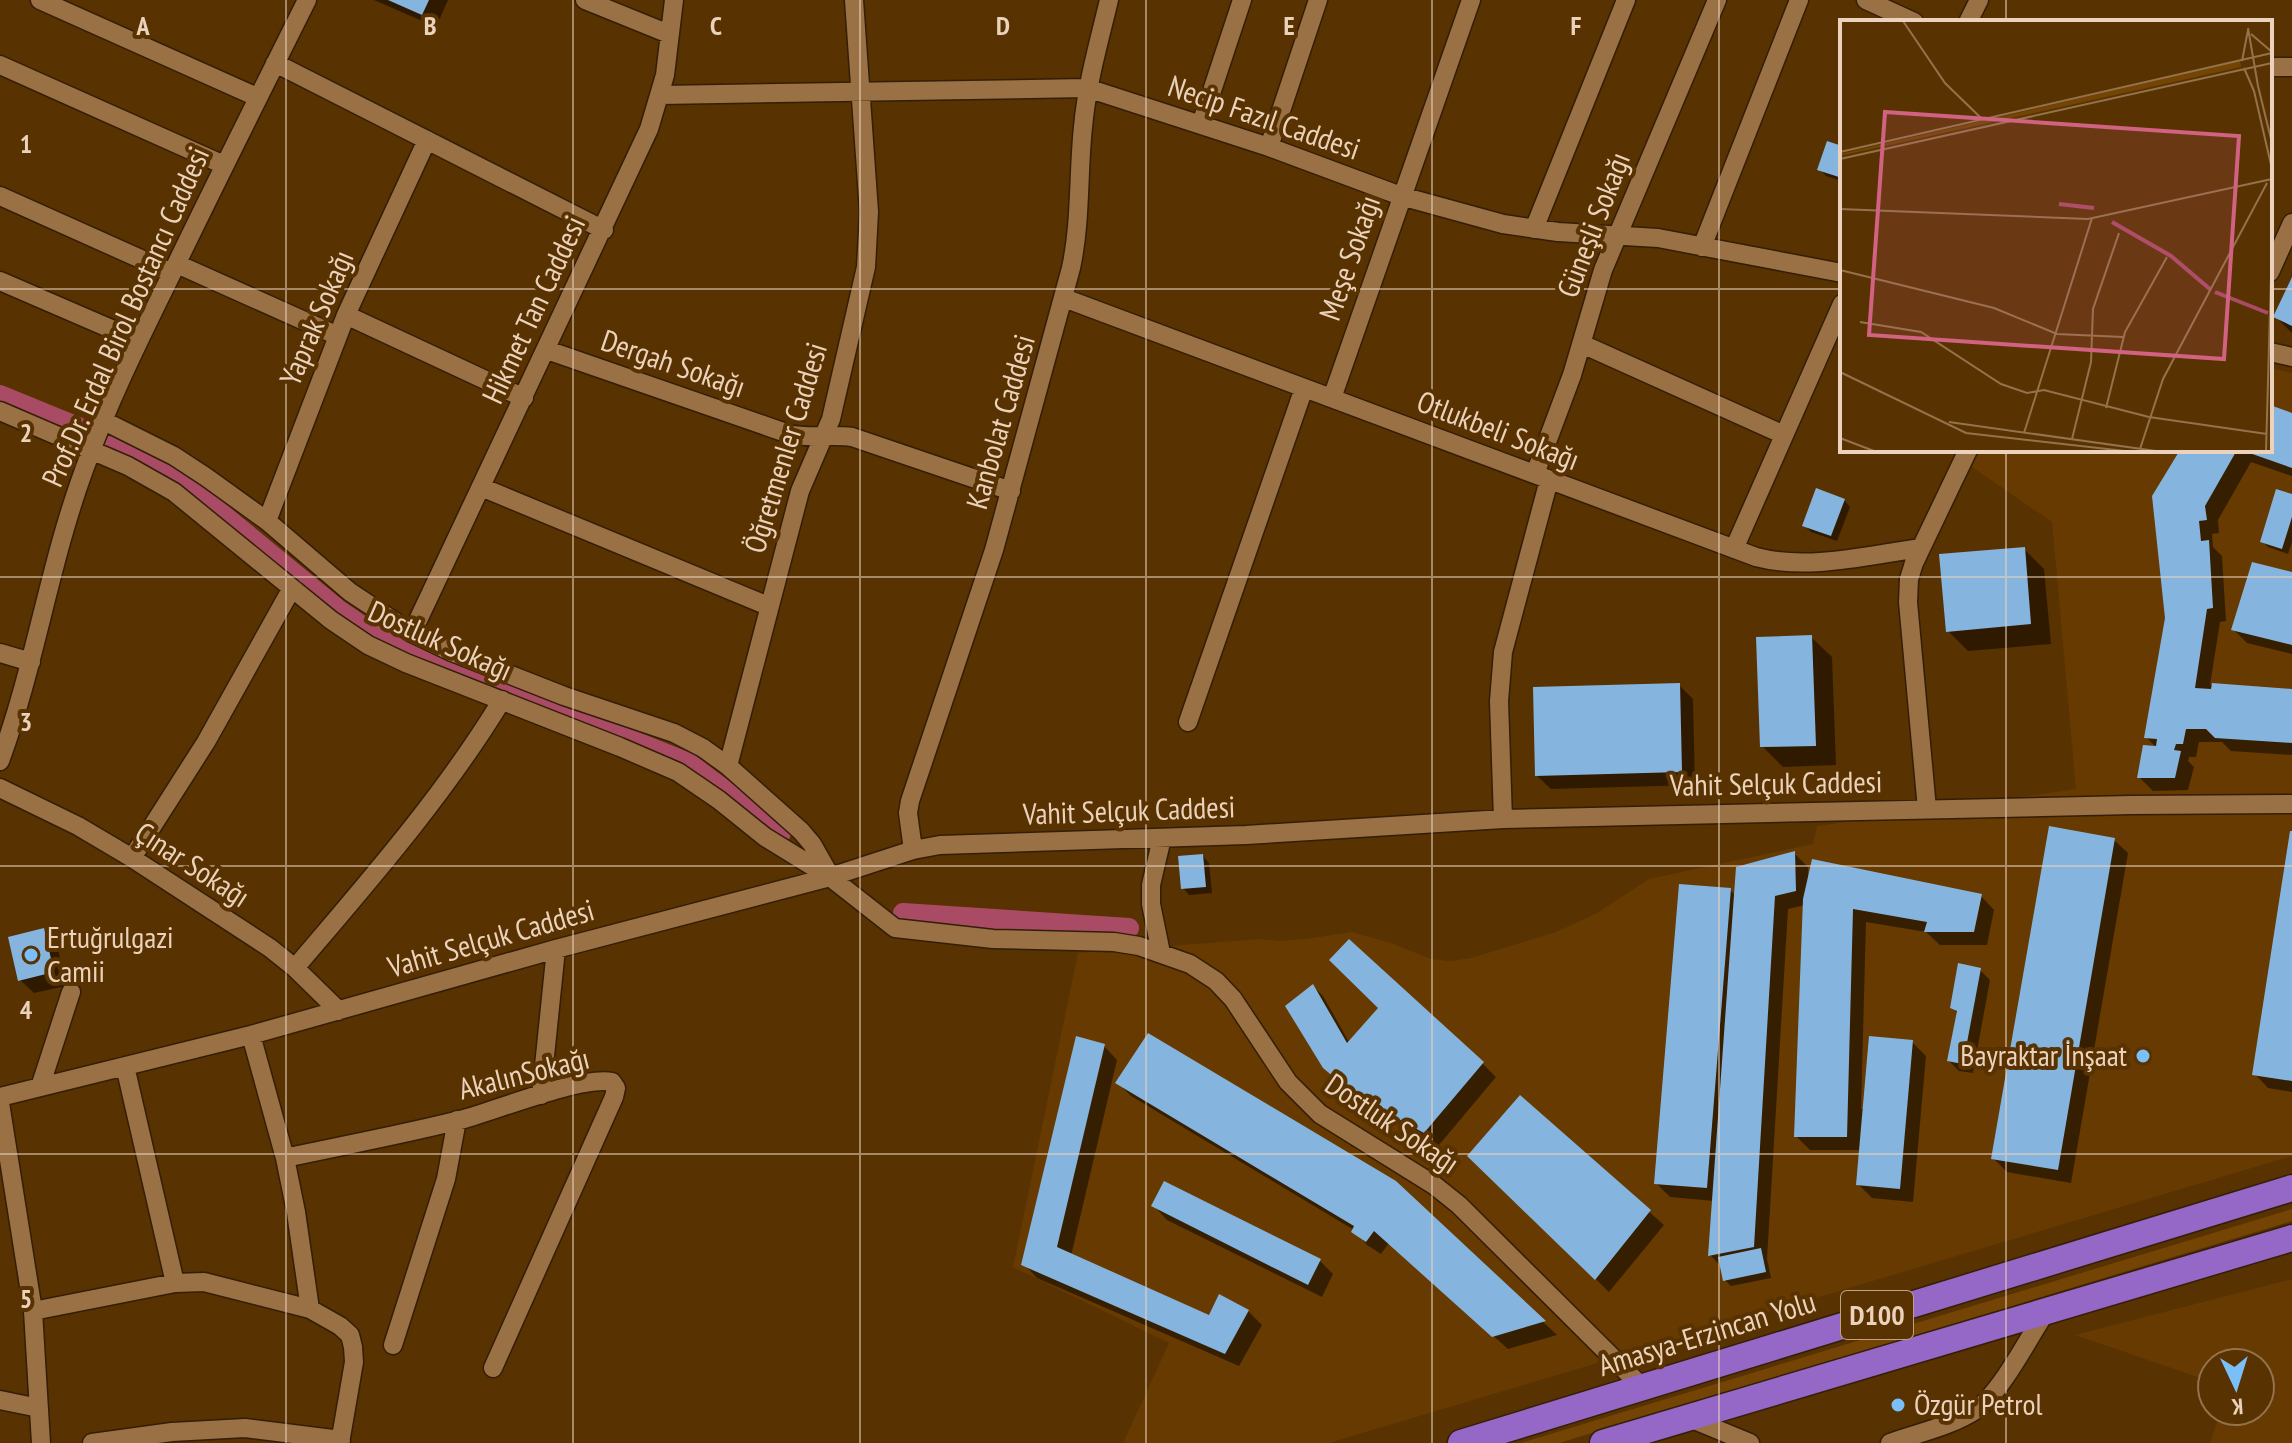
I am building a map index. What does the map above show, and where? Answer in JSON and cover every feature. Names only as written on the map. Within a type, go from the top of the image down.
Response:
[{"type":"highway","name":"Amasya-Erzincan Yolu","points":[[1461,1443],[2292,1188]]},
{"type":"highway","name":"D100","points":[[1603,1443],[1656,1436],[1687,1417],[2292,1238]]},
{"type":"street","points":[[40,0],[257,97]]},
{"type":"street","name":"Prof.Dr. Erdal Birol Bostancı Caddesi","points":[[0,761],[31,662],[67,521],[92,450],[139,341],[307,0]]},
{"type":"street","points":[[585,0],[669,34]]},
{"type":"street","name":"Hikmet Tan Caddesi","points":[[412,633],[649,129],[660,95],[674,0]]},
{"type":"street","name":"Öğretmenler Caddesi","points":[[728,766],[800,491],[831,419],[866,267],[869,212],[854,0]]},
{"type":"street","name":"Kanbolat Caddesi","points":[[913,850],[908,813],[910,801],[976,607],[1064,298],[1076,244],[1079,167],[1087,88],[1109,0]]},
{"type":"street","points":[[1201,124],[1242,0]]},
{"type":"street","points":[[1269,147],[1318,0]]},
{"type":"street","name":"Meşe Sokağı","points":[[1332,398],[1471,0]]},
{"type":"street","points":[[1534,229],[1626,0]]},
{"type":"street","name":"Güneşli Sokağı","points":[[1503,819],[1499,701],[1503,652],[1542,477],[1603,270],[1717,0]]},
{"type":"street","points":[[1702,247],[1799,0]]},
{"type":"street","points":[[1866,0],[1899,7]]},
{"type":"street","points":[[1969,20],[1979,0]]},
{"type":"street","points":[[275,63],[604,230]]},
{"type":"street","points":[[0,65],[224,165]]},
{"type":"street","name":"Necip Fazıl Caddesi","points":[[660,95],[1087,88],[1269,147],[1401,196],[1503,224],[1658,238],[1840,273]]},
{"type":"street","name":"Yaprak Sokağı","points":[[267,521],[346,315],[427,140]]},
{"type":"street","points":[[0,196],[338,336]]},
{"type":"street","points":[[2272,268],[2292,223]]},
{"type":"street","points":[[0,281],[139,341]]},
{"type":"street","name":"Otlukbeli Sokağı","points":[[1064,298],[1756,557],[1788,563],[1809,562],[1921,548]]},
{"type":"street","points":[[1734,549],[1840,309]]},
{"type":"street","points":[[346,315],[524,398]]},
{"type":"street","points":[[1582,344],[1784,435]]},
{"type":"street","name":"Dergah Sokağı","points":[[547,350],[789,434],[799,437],[836,435],[871,443],[1011,491]]},
{"type":"street","points":[[2272,352],[2292,357]]},
{"type":"street","points":[[1188,722],[1304,388]]},
{"type":"street","name":"Dostluk Sokağı","points":[[0,411],[128,466],[174,492],[331,620],[368,645],[678,772],[765,837],[830,877],[895,928],[993,939],[1114,942],[1139,946],[1190,964],[1216,981],[1233,999],[1304,1101],[1434,1185],[1459,1205],[1642,1387]]},
{"type":"street","name":"Dostluk Sokağı","points":[[104,421],[174,456],[267,521],[350,592],[412,633],[564,696],[674,733],[703,748],[728,766],[801,831],[830,877]]},
{"type":"street","points":[[1927,809],[1908,602],[1909,579],[1967,452]]},
{"type":"street","points":[[481,487],[768,606]]},
{"type":"street","points":[[132,858],[206,742],[292,588]]},
{"type":"street","points":[[0,653],[31,662]]},
{"type":"street","points":[[295,968],[436,798],[473,748],[502,700]]},
{"type":"street","name":"Çınar Sokağı","points":[[0,788],[78,826],[132,858],[295,968],[339,1011]]},
{"type":"street","name":"Vahit Selçuk Caddesi","points":[[0,1097],[251,1035],[940,845],[1246,835],[1503,819],[2292,804]]},
{"type":"street","points":[[1161,953],[1151,904],[1151,885],[1162,838]]},
{"type":"street","points":[[541,1095],[556,949]]},
{"type":"street","points":[[40,1087],[71,992]]},
{"type":"street","points":[[251,1035],[285,1158],[310,1309]]},
{"type":"street","points":[[125,1066],[175,1283]]},
{"type":"street","name":"AkalınSokağı","points":[[285,1158],[457,1120],[604,1080],[612,1082],[616,1088],[493,1368]]},
{"type":"street","points":[[0,1103],[33,1311],[41,1443]]},
{"type":"street","points":[[393,1345],[446,1179],[457,1120]]},
{"type":"street","points":[[33,1311],[175,1283],[222,1284],[310,1309],[350,1335],[354,1362],[340,1442],[245,1428],[92,1443]]},
{"type":"street","points":[[1890,1443],[1962,1417],[1978,1408],[1992,1394],[2045,1313]]},
{"type":"street","points":[[0,1400],[39,1408]]},
{"type":"street","points":[[1687,1417],[1750,1443]]},
{"type":"shaded area","points":[[2272,368],[2292,373],[2292,1156],[1329,1443],[1123,1443],[1169,1343],[1013,1267],[1078,953],[1260,939],[1280,941],[1352,932],[1431,959],[1450,961],[1471,958],[1556,932],[1597,913],[1649,879],[1813,844],[1817,826],[2076,789],[2052,522],[1972,467],[1979,452],[2272,452]]},
{"type":"shaded area","points":[[2292,1209],[2292,1221],[1559,1443],[1521,1443]]},
{"type":"shaded area","points":[[2292,1279],[2292,1443],[2210,1443],[2216,1427],[2276,1427],[2276,1347],[2196,1347],[2196,1377],[2075,1335]]},
{"type":"building","points":[[388,0],[429,0],[422,15]]},
{"type":"building","points":[[1827,141],[1840,145],[1840,177],[1817,170]]},
{"type":"building","points":[[2292,277],[2292,326],[2273,317]]},
{"type":"building","points":[[2272,406],[2292,413],[2292,468],[2247,452],[2272,452]]},
{"type":"building","points":[[2179,452],[2236,452],[2205,506],[2207,520],[2199,521],[2201,541],[2209,540],[2213,608],[2207,609],[2195,688],[2211,689],[2212,683],[2292,689],[2292,743],[2215,738],[2206,729],[2186,729],[2183,744],[2176,744],[2174,750],[2181,751],[2175,778],[2137,778],[2143,745],[2156,746],[2157,739],[2144,738],[2165,618],[2152,496]]},
{"type":"building","points":[[1816,488],[1845,499],[1831,536],[1802,526]]},
{"type":"building","points":[[2276,489],[2292,494],[2292,517],[2282,549],[2260,542]]},
{"type":"building","points":[[2025,547],[2031,624],[1946,632],[1939,554]]},
{"type":"building","points":[[2252,562],[2292,572],[2292,645],[2231,630]]},
{"type":"building","points":[[1812,635],[1816,746],[1760,747],[1756,637]]},
{"type":"building","points":[[1680,683],[1682,772],[1535,776],[1533,687]]},
{"type":"building","points":[[2049,826],[2115,838],[2058,1170],[1991,1159]]},
{"type":"building","points":[[2292,831],[2292,1081],[2252,1075]]},
{"type":"building","points":[[1795,851],[1796,891],[1775,896],[1754,1247],[1708,1256],[1736,867]]},
{"type":"building","points":[[1203,854],[1206,887],[1181,889],[1178,856]]},
{"type":"building","points":[[1812,859],[1982,894],[1974,932],[1924,932],[1927,922],[1853,909],[1847,1137],[1794,1137],[1803,899]]},
{"type":"building","points":[[1679,884],[1731,888],[1707,1188],[1654,1184]]},
{"type":"building","name":"Ertuğrulgazi Camii","points":[[44,928],[54,972],[18,981],[8,937]]},
{"type":"building","points":[[1349,939],[1484,1062],[1424,1133],[1358,1097],[1323,1068],[1285,1006],[1313,984],[1347,1043],[1378,1008],[1329,960]]},
{"type":"building","points":[[1958,963],[1981,968],[1963,1064],[1947,1061],[1957,1011],[1950,1008]]},
{"type":"building","points":[[1148,1033],[1396,1181],[1546,1321],[1492,1337],[1374,1231],[1366,1242],[1351,1232],[1354,1226],[1115,1083]]},
{"type":"building","points":[[1076,1036],[1105,1044],[1057,1247],[1209,1315],[1219,1294],[1249,1310],[1225,1354],[1021,1265]]},
{"type":"building","points":[[1869,1036],[1913,1040],[1900,1189],[1856,1185]]},
{"type":"building","points":[[1520,1095],[1651,1210],[1595,1280],[1467,1156]]},
{"type":"building","points":[[1164,1181],[1321,1259],[1308,1285],[1151,1206]]},
{"type":"building","points":[[1761,1248],[1766,1272],[1723,1281],[1718,1257]]},
{"type":"waterway","points":[[0,395],[83,429]]},
{"type":"waterway","points":[[113,442],[170,471],[339,610],[383,640],[689,763],[781,833]]},
{"type":"waterway","points":[[903,913],[1129,928]]},
{"type":"place","name":"Ertuğrulgazi Camii","points":[[31,955]]},
{"type":"place","name":"Bayraktar İnşaat","points":[[2143,1056]]},
{"type":"place","name":"Özgür Petrol","points":[[1898,1405]]}]
